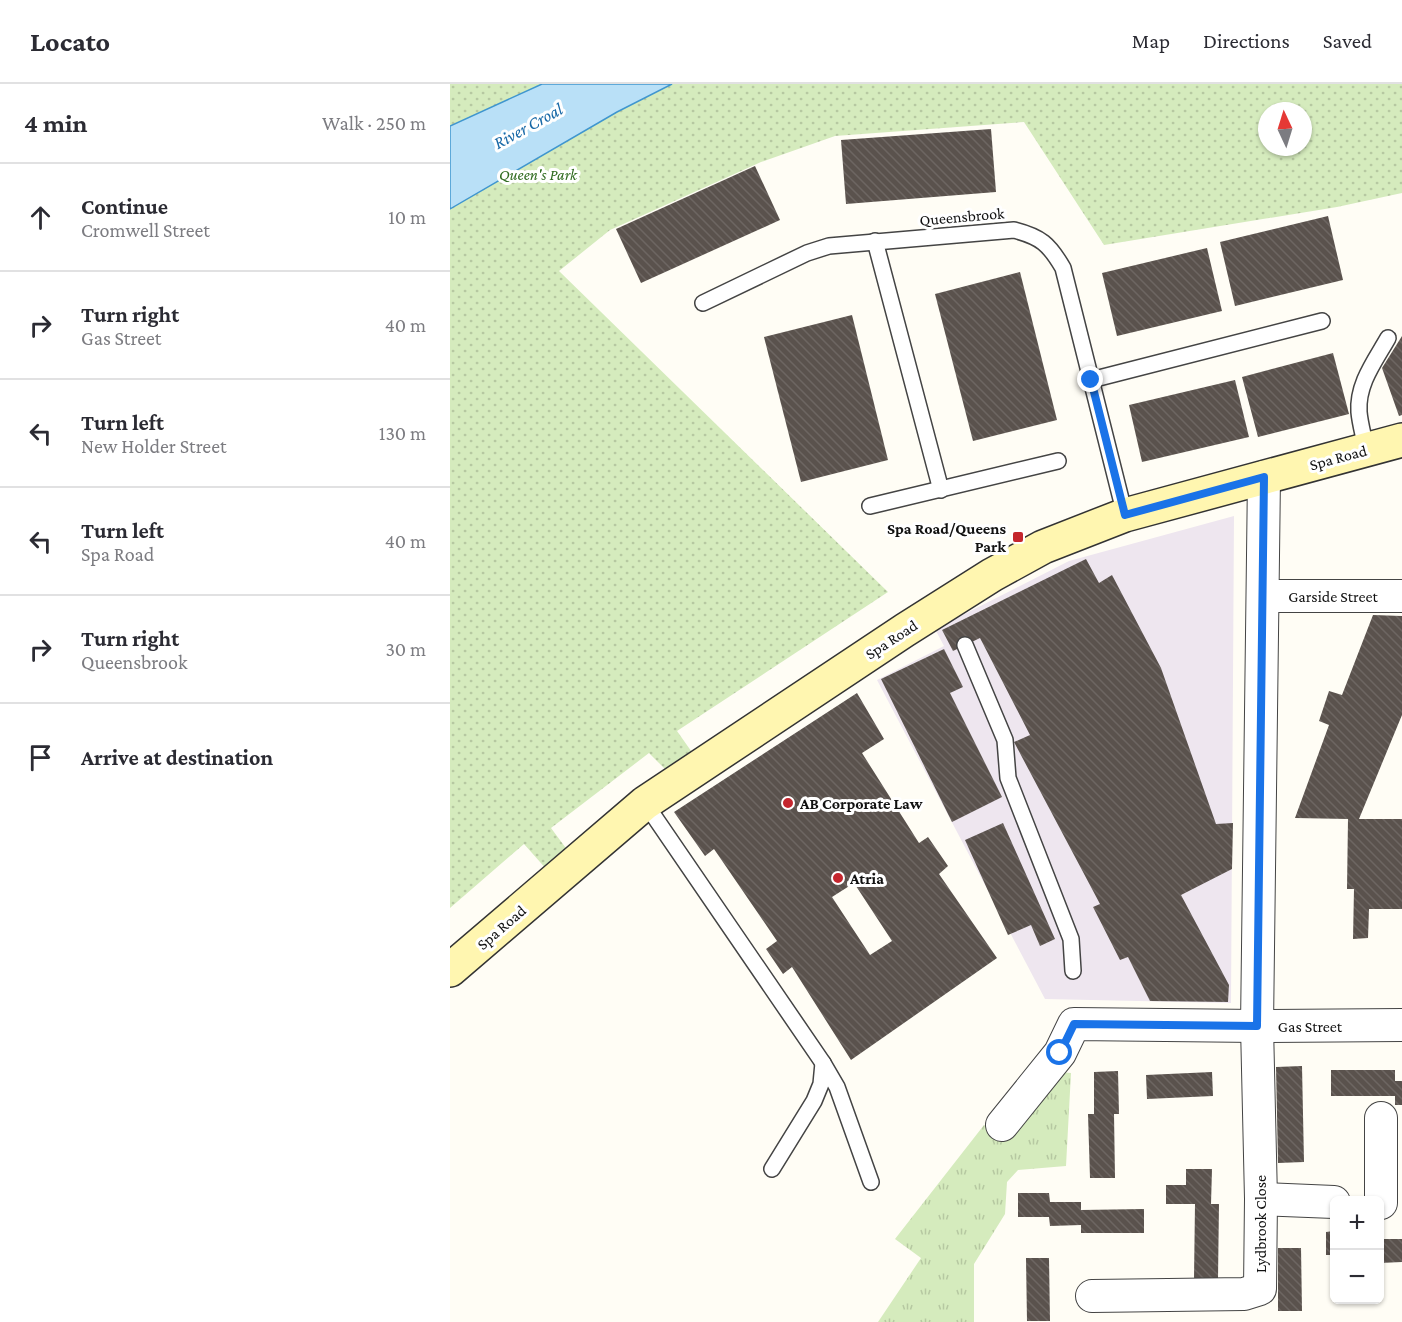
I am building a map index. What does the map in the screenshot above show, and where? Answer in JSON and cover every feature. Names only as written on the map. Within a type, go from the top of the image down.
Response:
[{"type":"main road","name":"Spa Road","points":[[450,970],[645,803],[946,610],[992,575],[1043,547],[1125,515],[1402,440]]},
{"type":"street","name":"Lydbrook Close","points":[[1092,1296],[1245,1294],[1260,1289],[1261,1199],[1257,1026],[1264,477]]},
{"type":"street","name":"Garside Street","points":[[1264,596],[1402,596]]},
{"type":"street","name":"Gas Street","points":[[1002,1125],[1060,1053],[1074,1024],[1402,1025]]},
{"type":"street","points":[[1382,1118],[1388,1204]]},
{"type":"street","points":[[1261,1199],[1330,1202]]},
{"type":"lane","name":"Queensbrook","points":[[703,303],[807,253],[829,246],[1014,230],[1044,241],[1063,268],[1125,515]]},
{"type":"lane","points":[[875,241],[941,490]]},
{"type":"lane","points":[[1091,380],[1322,321]]},
{"type":"lane","points":[[1366,449],[1359,411],[1360,394],[1364,380],[1388,338]]},
{"type":"lane","points":[[870,506],[1058,461]]},
{"type":"lane","points":[[965,645],[1005,740],[1008,777],[1071,939],[1073,971]]},
{"type":"lane","points":[[645,803],[823,1063],[837,1088],[871,1182]]},
{"type":"lane","points":[[772,1169],[814,1101],[821,1084],[823,1063]]},
{"type":"shaded area","points":[[1234,516],[1231,1003],[1045,999],[877,680],[944,646],[935,629],[1069,561]]},
{"type":"green space","name":"Queen's Park","points":[[450,84],[1402,84],[1402,193],[1337,207],[1104,245],[1024,122],[835,136],[761,162],[610,230],[559,271],[888,592],[677,731],[701,765],[678,782],[649,753],[551,828],[577,863],[556,880],[524,844],[450,908]]},
{"type":"green space","points":[[1060,1072],[1071,1073],[1066,1166],[1018,1170],[1007,1182],[1005,1214],[974,1264],[974,1322],[878,1322],[921,1258],[895,1239],[984,1125],[1004,1139]]},
{"type":"water","name":"River Croal","points":[[542,84],[672,84],[617,112],[450,209],[450,126]]},
{"type":"building","points":[[991,129],[996,192],[846,204],[841,140]]},
{"type":"building","points":[[755,166],[780,220],[641,283],[616,229]]},
{"type":"building","points":[[1328,216],[1343,280],[1235,306],[1220,242]]},
{"type":"building","points":[[1207,248],[1222,311],[1117,336],[1102,273]]},
{"type":"building","points":[[1020,272],[1057,420],[973,441],[935,294]]},
{"type":"building","points":[[852,315],[888,460],[801,482],[764,337]]},
{"type":"building","points":[[1402,336],[1402,415],[1399,416],[1382,368]]},
{"type":"building","points":[[1333,353],[1349,414],[1258,437],[1242,377]]},
{"type":"building","points":[[1235,380],[1249,437],[1142,462],[1129,405]]},
{"type":"building","points":[[1086,559],[1099,583],[1112,575],[1161,668],[1216,824],[1233,823],[1232,869],[1181,895],[1229,985],[1228,1002],[1150,1001],[1128,957],[1120,960],[1093,907],[1100,904],[1014,742],[1030,735],[980,638],[953,651],[942,630]]},
{"type":"building","points":[[1373,615],[1402,616],[1402,715],[1359,819],[1402,819],[1402,909],[1369,909],[1368,938],[1353,939],[1354,889],[1347,889],[1348,819],[1295,818],[1329,725],[1319,721],[1329,691],[1342,695]]},
{"type":"building","points":[[944,649],[963,687],[950,693],[1002,797],[952,822],[881,679]]},
{"type":"building","name":"Atria","points":[[857,693],[884,739],[862,753],[919,843],[928,837],[948,866],[939,874],[997,958],[851,1060],[792,967],[783,974],[766,949],[777,941],[714,849],[705,856],[674,812]],"holes":[[[854,883],[892,941],[870,955],[832,897]]]},
{"type":"building","points":[[1003,823],[1055,939],[1040,946],[1031,925],[1008,935],[965,840]]},
{"type":"building","points":[[1302,1066],[1304,1162],[1278,1163],[1276,1067]]},
{"type":"building","points":[[1331,1070],[1395,1070],[1395,1081],[1402,1081],[1402,1105],[1395,1105],[1395,1096],[1331,1096]]},
{"type":"building","points":[[1118,1071],[1119,1114],[1114,1114],[1115,1178],[1090,1178],[1088,1114],[1094,1114],[1094,1072]]},
{"type":"building","points":[[1212,1072],[1213,1096],[1147,1099],[1146,1075]]},
{"type":"building","points":[[1186,1169],[1212,1169],[1211,1204],[1219,1204],[1218,1279],[1194,1279],[1195,1204],[1166,1204],[1166,1185],[1186,1185]]},
{"type":"building","points":[[1018,1193],[1049,1193],[1050,1202],[1081,1202],[1081,1210],[1144,1209],[1144,1233],[1081,1233],[1081,1225],[1050,1226],[1049,1217],[1018,1217]]},
{"type":"building","points":[[1326,1232],[1330,1232],[1330,1255],[1326,1255]]},
{"type":"building","points":[[1384,1239],[1402,1239],[1402,1262],[1384,1263]]},
{"type":"building","points":[[1278,1248],[1301,1248],[1302,1311],[1278,1311]]},
{"type":"building","points":[[1026,1258],[1049,1258],[1050,1321],[1027,1321]]},
{"type":"place","name":"Spa Road/Queens Park","points":[[1018,537]]},
{"type":"place","name":"AB Corporate Law","points":[[788,803]]},
{"type":"place","name":"Atria","points":[[838,878]]},
{"type":"route","points":[[1060,1053],[1074,1024],[1257,1026],[1264,477],[1125,515],[1091,380]]}]
